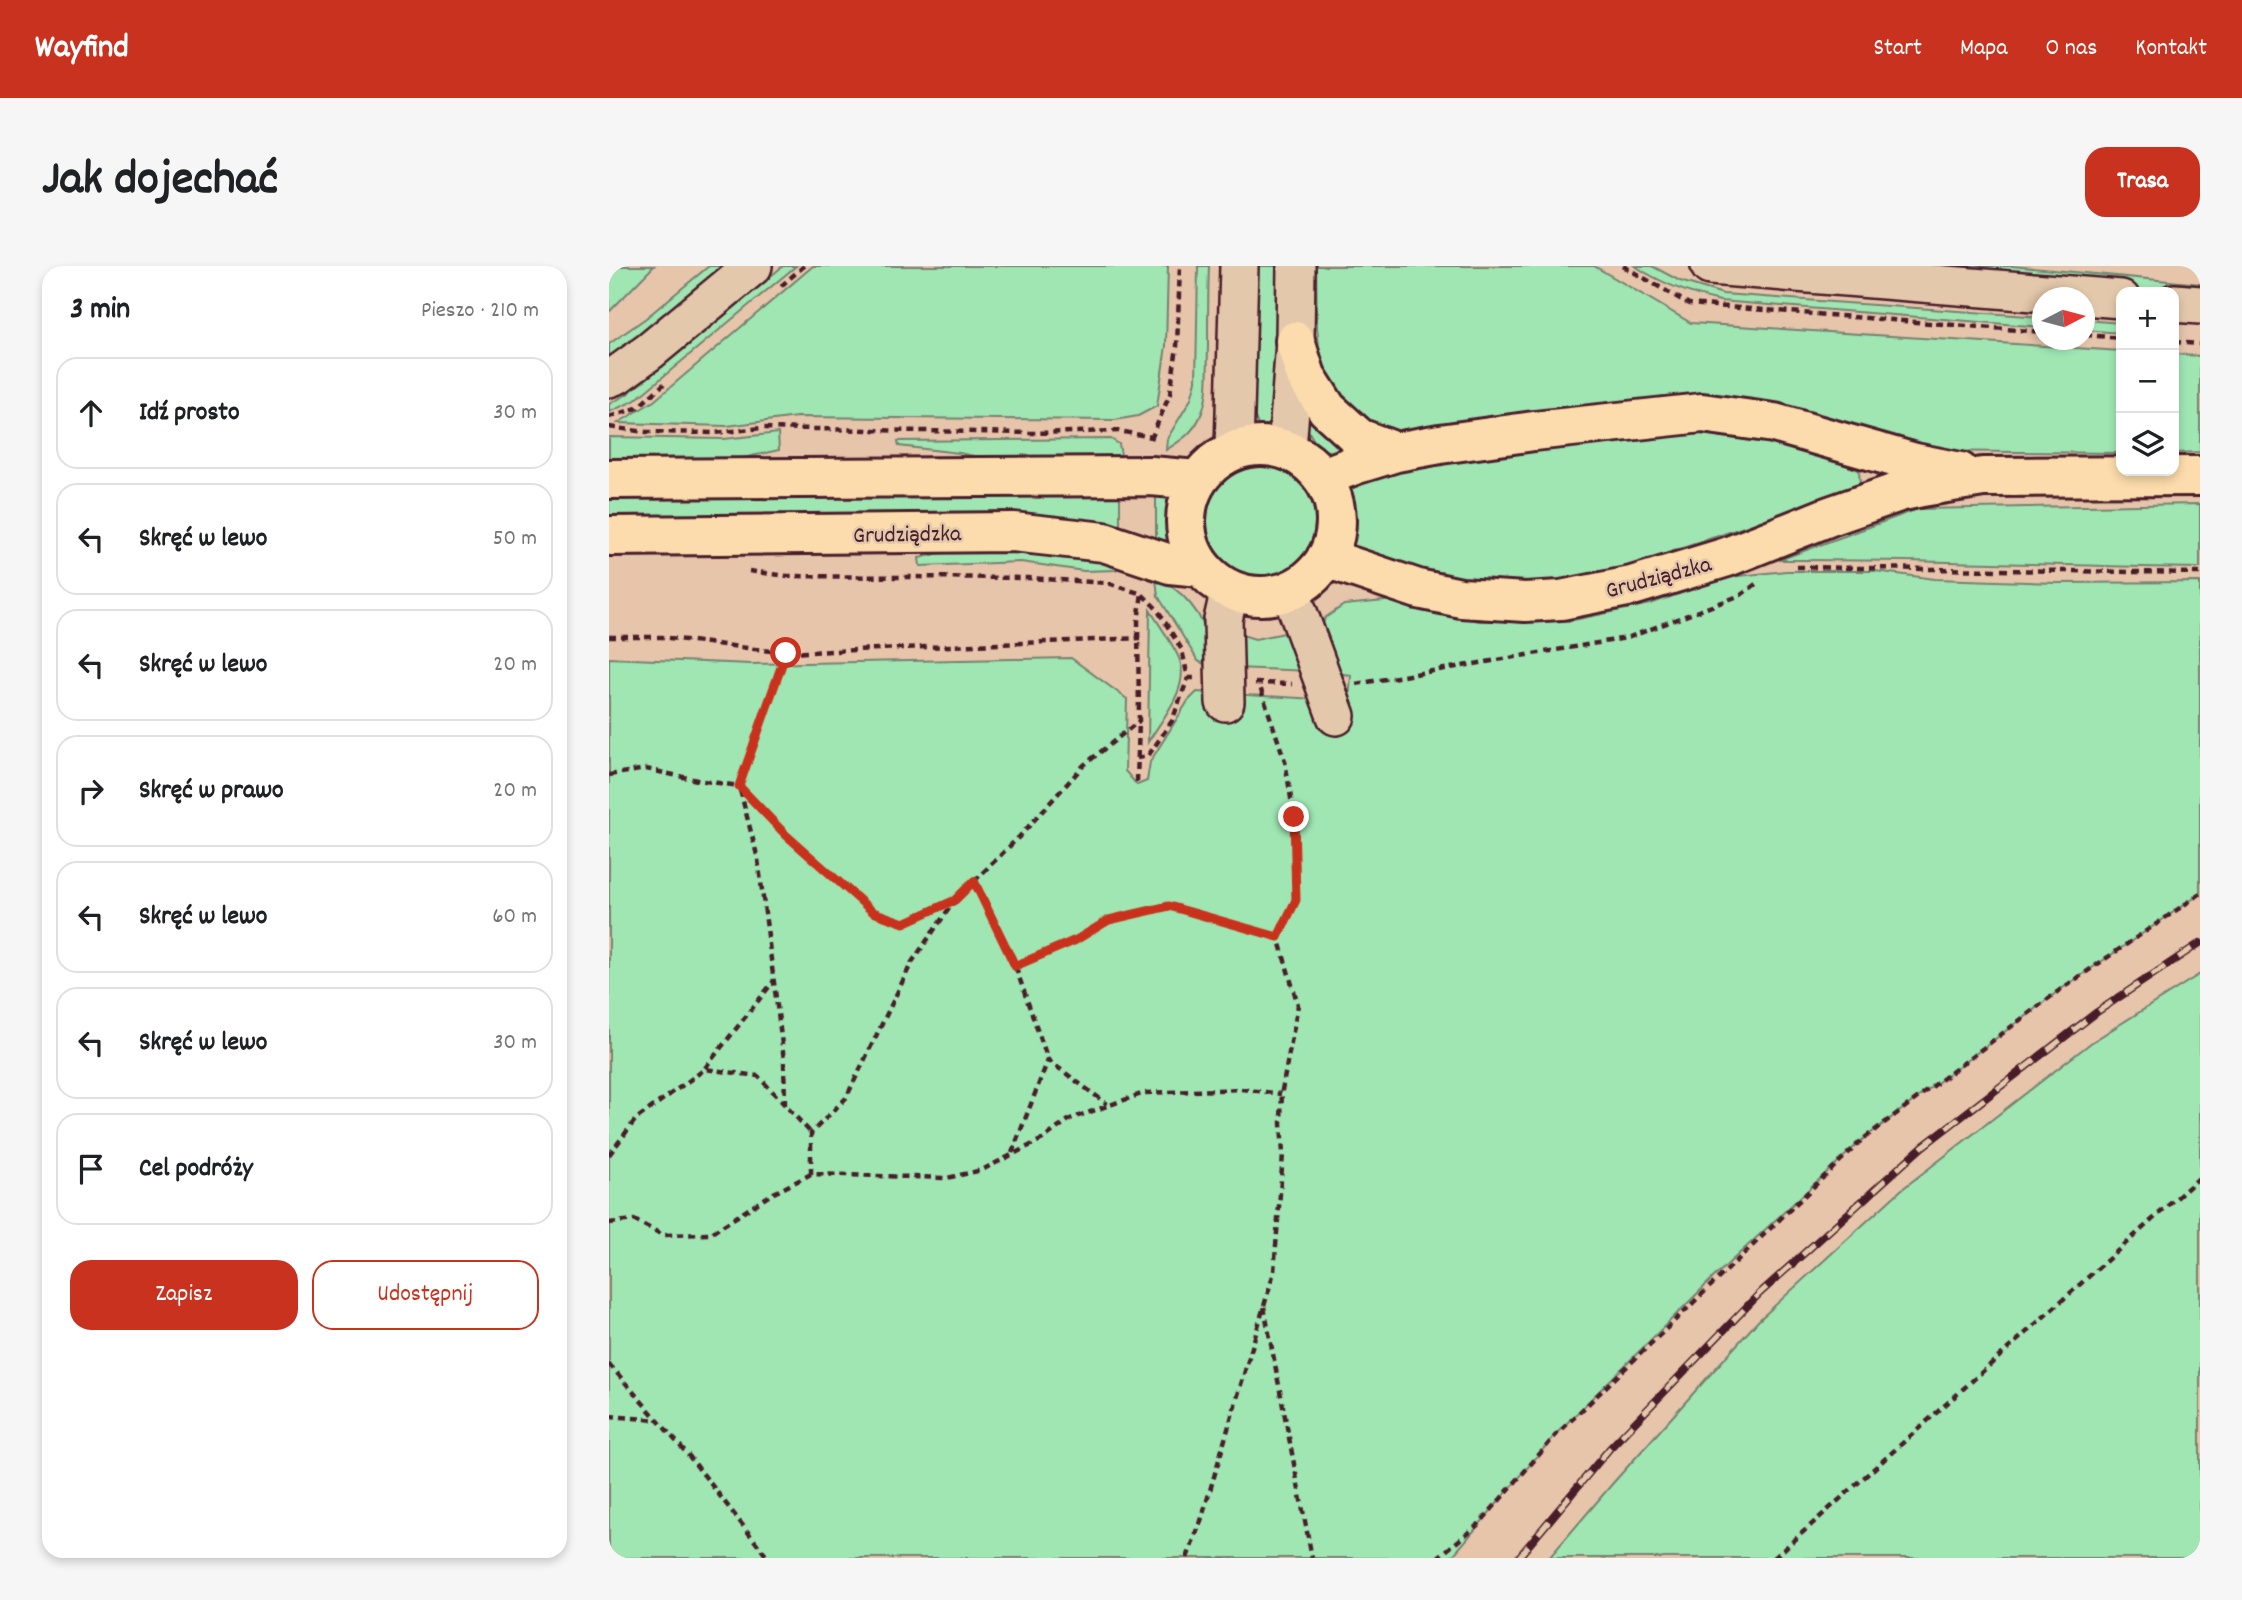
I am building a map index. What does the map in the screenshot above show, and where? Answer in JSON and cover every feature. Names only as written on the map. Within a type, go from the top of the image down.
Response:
[{"type":"main road","points":[[1295,341],[1306,376],[1327,409],[1359,438],[1396,452]]},
{"type":"main road","name":"Grudziądzka","points":[[1323,477],[1396,452],[1534,431],[1702,413],[1774,423],[1915,463],[1983,477]]},
{"type":"main road","points":[[1273,446],[1287,450],[1311,465],[1323,477],[1333,500],[1336,520],[1334,539],[1326,558],[1311,577],[1290,590],[1266,596],[1241,594],[1215,578],[1189,545],[1185,523],[1188,501],[1197,480],[1207,468],[1234,450],[1273,446]]},
{"type":"main road","points":[[609,479],[1151,476],[1197,480]]},
{"type":"main road","name":"Grudziądzka","points":[[1326,558],[1417,589],[1461,598],[1525,602],[1561,600],[1632,586],[1727,557],[1899,492],[1983,477],[2200,476]]},
{"type":"main road","name":"Grudziądzka","points":[[609,536],[1013,532],[1104,542],[1215,578]]},
{"type":"street","points":[[609,378],[650,351],[753,266]]},
{"type":"street","points":[[1234,450],[1239,266]]},
{"type":"street","points":[[1287,450],[1295,341],[1296,266]]},
{"type":"street","points":[[1710,266],[2116,299]]},
{"type":"street","points":[[2179,303],[2200,305]]},
{"type":"street","points":[[1215,578],[1223,620],[1224,702]]},
{"type":"street","points":[[1290,590],[1343,701]]},
{"type":"path","points":[[1623,266],[1689,304],[2032,331]]},
{"type":"path","points":[[2095,336],[2116,338]]},
{"type":"path","points":[[2179,342],[2200,344]]},
{"type":"path","points":[[609,427],[674,433],[714,433],[761,428],[1031,433],[1119,431],[1152,436]]},
{"type":"path","points":[[1793,567],[2200,573]]},
{"type":"path","points":[[787,576],[1028,578],[1108,583],[1142,594]]},
{"type":"path","points":[[1343,701],[1627,638],[1741,596],[1760,581]]},
{"type":"path","points":[[609,637],[662,637],[786,653],[1140,639]]},
{"type":"path","points":[[785,1105],[784,1060],[758,859],[739,786],[786,653]]},
{"type":"path","points":[[1137,758],[1148,756],[1172,721],[1188,678]]},
{"type":"path","points":[[1187,1558],[1201,1521],[1274,1272],[1283,1154],[1280,1123],[1282,1094],[1298,1006],[1278,937],[1296,900],[1294,817],[1285,761],[1259,683]]},
{"type":"path","points":[[811,1133],[846,1098],[912,962],[955,900],[1019,837],[1084,765],[1139,721]]},
{"type":"path","points":[[609,775],[646,769],[739,786],[786,835],[873,912],[904,923],[955,900]]},
{"type":"path","points":[[974,881],[1015,966],[1048,1060],[1107,1104]]},
{"type":"path","points":[[1437,1558],[1479,1524],[1556,1434],[1862,1140],[2057,992],[2200,894]]},
{"type":"path","points":[[1015,966],[1076,940],[1109,920],[1169,906],[1278,937]]},
{"type":"path","points":[[609,1155],[636,1119],[705,1069],[773,981]]},
{"type":"path","points":[[1012,1153],[1048,1060]]},
{"type":"path","points":[[705,1069],[758,1076],[811,1133],[811,1174]]},
{"type":"path","points":[[609,1223],[635,1220],[663,1235],[710,1234],[770,1195],[811,1174],[947,1178],[982,1170],[1043,1139],[1070,1119],[1144,1093],[1241,1089],[1282,1094]]},
{"type":"path","points":[[1774,1558],[2200,1177]]},
{"type":"path","points":[[1263,1307],[1312,1558]]},
{"type":"path","points":[[609,1363],[689,1456],[768,1558]]},
{"type":"path","points":[[609,1416],[659,1420]]},
{"type":"green space","points":[[609,266],[654,266],[609,312]]},
{"type":"green space","points":[[709,266],[729,266],[657,325],[609,358],[609,344],[646,318]]},
{"type":"green space","points":[[783,266],[796,266],[634,401],[609,412],[609,404],[626,395]]},
{"type":"green space","points":[[813,266],[1168,266],[1166,346],[1157,406],[1138,416],[1115,420],[797,417],[727,426],[618,423],[654,401]]},
{"type":"green space","points":[[1198,266],[1209,266],[1207,392],[1194,428],[1166,450],[1167,439],[1191,399],[1196,381]]},
{"type":"green space","points":[[1257,266],[1277,266],[1274,415],[1268,425],[1258,425],[1254,415]]},
{"type":"green space","points":[[1316,266],[1594,266],[1691,323],[2032,345],[2032,350],[2116,351],[2116,453],[1920,451],[1809,415],[1397,433],[1365,425],[1323,383],[1317,327]]},
{"type":"green space","points":[[1635,266],[1652,266],[1680,281],[1723,294],[2032,316],[2032,326],[1720,301],[1676,288]]},
{"type":"green space","points":[[1878,266],[2012,266],[2200,284],[2200,296],[2179,294],[2179,287],[2116,288]]},
{"type":"green space","points":[[2095,321],[2116,323],[2116,333],[2095,331]]},
{"type":"green space","points":[[2179,354],[2200,356],[2200,452],[2179,453]]},
{"type":"green space","points":[[1298,401],[1343,443],[1347,455],[1319,449],[1298,414]]},
{"type":"green space","points":[[778,433],[779,450],[738,459],[609,460],[609,437],[724,439]]},
{"type":"green space","points":[[1694,433],[1789,445],[1859,470],[1860,487],[1636,564],[1580,578],[1528,585],[1426,574],[1348,554],[1351,516],[1345,480],[1395,470],[1651,436]]},
{"type":"green space","points":[[1111,439],[1119,444],[1121,455],[994,460],[899,446],[898,441]]},
{"type":"green space","points":[[1261,467],[1282,471],[1299,483],[1311,500],[1315,521],[1311,542],[1299,559],[1282,571],[1261,575],[1240,571],[1223,559],[1211,542],[1207,521],[1211,500],[1223,483],[1240,471]]},
{"type":"green space","points":[[1120,488],[1120,531],[1048,516],[609,520],[609,494]]},
{"type":"green space","points":[[1156,490],[1176,493],[1173,516],[1174,547],[1156,544]]},
{"type":"green space","points":[[2200,504],[2200,568],[1779,560],[1918,509]]},
{"type":"green space","points":[[1037,548],[1121,563],[1116,570],[1084,571],[1021,562],[920,566],[919,558],[958,549]]},
{"type":"green space","points":[[1786,571],[1875,571],[1935,579],[2056,583],[2200,582],[2200,894],[2057,992],[1862,1140],[1715,1276],[1556,1434],[1451,1558],[609,1558],[609,658],[751,664],[1071,658],[1127,699],[1125,771],[1137,785],[1147,781],[1150,762],[1188,701],[1197,692],[1349,701],[1351,675],[1334,673],[1320,631],[1325,618],[1344,605],[1395,600],[1415,603],[1441,614],[1479,621],[1569,621],[1650,604],[1729,577]]},
{"type":"green space","points":[[1156,579],[1183,596],[1203,623],[1208,646],[1208,666],[1198,661],[1158,596]]},
{"type":"green space","points":[[1150,610],[1176,652],[1182,669],[1173,702],[1148,742]]},
{"type":"green space","points":[[1295,631],[1310,671],[1235,668],[1239,634],[1255,639]]},
{"type":"green space","points":[[2200,974],[2200,1558],[1549,1558],[1758,1321],[1901,1190],[2092,1042]]},
{"type":"railway","points":[[1518,1558],[1610,1448],[1760,1293],[1922,1147],[2097,1012],[2200,943]]},
{"type":"route","points":[[786,653],[739,786],[786,835],[873,912],[904,923],[955,900],[974,881],[1015,966],[1076,940],[1109,920],[1169,906],[1278,937],[1296,900],[1294,817]]}]
